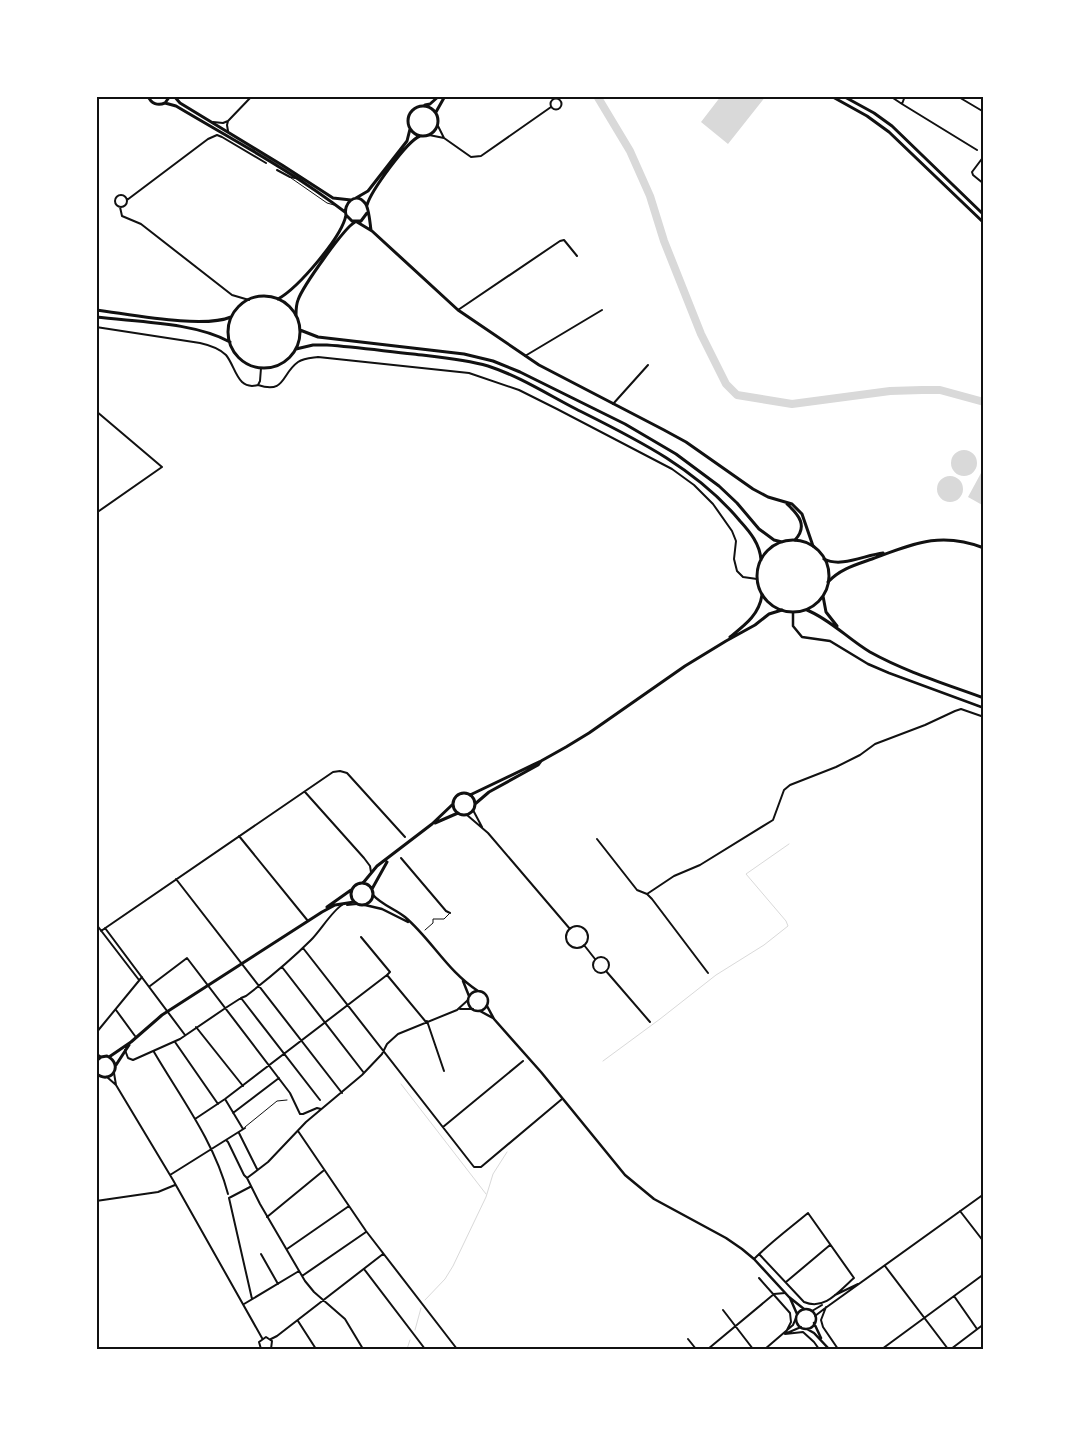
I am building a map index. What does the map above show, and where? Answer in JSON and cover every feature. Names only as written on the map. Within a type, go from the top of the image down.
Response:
[{"type":"main road","points":[[148,96],[154,103],[176,106],[295,178],[335,205],[350,220],[372,231],[458,310],[540,366],[686,442],[753,489],[768,497],[792,504],[802,514],[813,546],[829,562],[840,562],[919,543],[940,540],[962,541],[984,548]]},
{"type":"main road","points":[[165,103],[170,96]]},
{"type":"main road","points":[[174,96],[180,104],[282,165],[332,198],[362,200],[367,205]]},
{"type":"main road","points":[[420,136],[410,128],[408,123],[410,114],[417,107],[430,104],[439,96]]},
{"type":"main road","points":[[436,112],[445,96]]},
{"type":"main road","points":[[831,96],[867,116],[893,135],[984,223]]},
{"type":"main road","points":[[843,96],[874,114],[897,131],[984,215]]},
{"type":"main road","points":[[372,231],[367,205],[371,194],[409,143],[420,136],[433,133],[438,126],[439,121],[436,112],[424,106]]},
{"type":"main road","points":[[278,299],[298,284],[342,229],[346,204],[368,191],[406,141],[410,128]]},
{"type":"main road","points":[[296,315],[278,299],[260,296],[249,300],[239,307],[232,316],[228,329],[230,342],[235,353],[244,362],[261,368],[278,366],[291,356],[296,349],[300,330],[296,315],[296,303],[306,285],[345,230],[364,219],[368,213]]},
{"type":"main road","points":[[96,310],[206,322],[225,320],[232,316]]},
{"type":"main road","points":[[96,317],[196,330],[230,342]]},
{"type":"main road","points":[[300,330],[318,337],[464,354],[504,365],[625,424],[676,454],[719,486],[737,503],[759,529],[774,540],[782,542]]},
{"type":"main road","points":[[296,349],[313,345],[327,345],[424,356],[482,365],[518,378],[623,432],[661,453],[684,469],[715,493],[732,510],[754,538],[761,554],[761,560]]},
{"type":"main road","points":[[785,502],[795,512],[802,528],[802,532],[795,540]]},
{"type":"main road","points":[[813,546],[795,540],[782,542],[766,552],[761,560],[757,579],[762,595],[767,602],[782,610],[793,612],[806,610],[813,606],[823,596],[828,582],[828,573],[824,559]]},
{"type":"main road","points":[[828,582],[842,571],[886,552]]},
{"type":"main road","points":[[726,641],[756,614],[762,595]]},
{"type":"main road","points":[[823,596],[826,611],[840,630]]},
{"type":"main road","points":[[363,883],[371,872],[432,824],[453,804],[457,796],[463,794],[470,795],[541,761],[589,733],[685,666],[755,625],[775,611],[782,610]]},
{"type":"main road","points":[[806,610],[840,630],[863,648],[884,660],[984,698]]},
{"type":"main road","points":[[432,824],[458,813],[467,815],[473,810],[475,804],[490,792],[538,765],[541,761]]},
{"type":"main road","points":[[470,795],[475,804]]},
{"type":"main road","points":[[453,804],[458,813]]},
{"type":"main road","points":[[372,889],[389,859]]},
{"type":"main road","points":[[96,1061],[101,1057],[109,1057],[136,1038],[155,1020],[322,912],[352,890],[357,884],[363,883],[372,889],[371,901],[365,905],[355,903],[335,905],[322,912]]},
{"type":"main road","points":[[352,890],[351,896],[355,903]]},
{"type":"main road","points":[[96,1073],[100,1078],[114,1073],[116,1065],[131,1042]]},
{"type":"main road","points":[[109,1057],[116,1065]]},
{"type":"street","points":[[211,122],[228,121],[252,96]]},
{"type":"street","points":[[890,96],[977,150]]},
{"type":"street","points":[[902,104],[905,96]]},
{"type":"street","points":[[958,96],[984,112]]},
{"type":"street","points":[[557,98],[562,103],[560,108],[551,107],[550,103],[552,100],[557,98]]},
{"type":"street","points":[[429,135],[444,138],[474,158],[482,156],[551,107]]},
{"type":"street","points":[[228,121],[229,134]]},
{"type":"street","points":[[438,126],[444,138]]},
{"type":"street","points":[[127,200],[123,195],[117,196],[114,202],[116,206],[120,207],[126,205],[127,200],[208,139],[219,135],[266,163]]},
{"type":"street","points":[[984,156],[972,172],[984,184]]},
{"type":"street","points":[[277,170],[327,203],[335,205]]},
{"type":"street","points":[[290,178],[295,178]]},
{"type":"street","points":[[120,207],[122,216],[141,224],[232,295],[249,300]]},
{"type":"street","points":[[458,310],[560,241],[564,240],[577,256]]},
{"type":"street","points":[[525,356],[602,310]]},
{"type":"street","points":[[96,328],[214,346],[226,355],[241,381],[246,385],[252,386],[258,385],[269,388],[279,385],[299,362],[318,357],[469,373],[512,387],[672,469],[688,481],[713,504],[732,530],[736,542],[734,559],[737,571],[744,577],[757,579]]},
{"type":"street","points":[[613,404],[648,366]]},
{"type":"street","points":[[258,385],[261,368]]},
{"type":"street","points":[[96,411],[162,467],[99,511]]},
{"type":"street","points":[[793,612],[793,626],[802,636],[830,641],[868,664],[984,708]]},
{"type":"street","points":[[647,894],[674,876],[700,865],[772,820],[784,790],[790,785],[836,767],[860,755],[871,746],[955,711],[961,710],[984,717]]},
{"type":"street","points":[[101,931],[333,772],[342,771],[349,775],[405,837]]},
{"type":"street","points":[[305,792],[364,858],[370,866],[371,872]]},
{"type":"street","points":[[473,810],[482,827]]},
{"type":"street","points":[[467,815],[482,827],[570,928]]},
{"type":"street","points":[[239,836],[308,921]]},
{"type":"street","points":[[597,839],[637,890],[647,894],[708,973]]},
{"type":"street","points":[[401,858],[446,911],[450,913],[444,919],[433,919],[432,923],[425,930]]},
{"type":"street","points":[[176,879],[342,1093]]},
{"type":"street","points":[[373,895],[380,902],[404,917],[462,980],[487,995],[487,1006],[494,1019]]},
{"type":"street","points":[[126,1050],[128,1058],[135,1060],[154,1052],[185,1035],[224,1008],[246,996],[303,948],[338,908],[355,903]]},
{"type":"street","points":[[365,905],[382,908],[410,923]]},
{"type":"street","points":[[96,924],[139,980]]},
{"type":"street","points":[[577,926],[586,932],[588,939],[584,945],[575,948],[568,944],[566,935],[570,928],[577,926]]},
{"type":"street","points":[[105,928],[166,1007],[185,1035]]},
{"type":"street","points":[[195,1119],[243,1086],[390,972],[361,937]]},
{"type":"street","points":[[584,945],[596,959]]},
{"type":"street","points":[[303,948],[474,1167],[479,1168],[503,1150],[562,1099]]},
{"type":"street","points":[[150,986],[187,958],[279,1078],[301,1114],[317,1108],[322,1110]]},
{"type":"street","points":[[596,959],[602,958],[607,961],[608,967],[606,971]]},
{"type":"street","points":[[596,959],[593,965],[595,970],[599,973],[606,971]]},
{"type":"street","points":[[282,967],[364,1073]]},
{"type":"street","points":[[606,971],[650,1022]]},
{"type":"street","points":[[387,975],[427,1022],[444,1071]]},
{"type":"street","points":[[96,1033],[142,977]]},
{"type":"street","points":[[462,980],[469,998],[469,1004],[473,1009]]},
{"type":"street","points":[[457,1010],[469,998],[472,992],[478,990]]},
{"type":"street","points":[[241,998],[320,1100]]},
{"type":"street","points":[[478,1011],[487,1006]]},
{"type":"street","points":[[247,1178],[268,1162],[298,1131],[364,1073],[387,1044],[398,1034],[457,1010],[473,1009],[494,1019],[506,1030],[617,1166],[638,1187],[654,1199],[726,1238],[754,1259],[786,1292],[797,1314],[796,1318],[785,1334],[765,1349]]},
{"type":"street","points":[[116,1010],[136,1038]]},
{"type":"street","points":[[196,1027],[243,1086]]},
{"type":"street","points":[[175,1041],[218,1104]]},
{"type":"street","points":[[154,1052],[212,1149],[222,1171],[228,1194]]},
{"type":"street","points":[[96,1053],[101,1057]]},
{"type":"street","points":[[443,1127],[522,1061]]},
{"type":"street","points":[[114,1073],[116,1085]]},
{"type":"street","points":[[107,1077],[116,1085],[170,1175],[262,1338]]},
{"type":"street","points":[[233,1113],[279,1078]]},
{"type":"street","points":[[170,1175],[239,1133],[277,1101],[292,1098]]},
{"type":"street","points":[[225,1099],[244,1128]]},
{"type":"street","points":[[298,1131],[366,1231],[456,1349]]},
{"type":"street","points":[[239,1133],[257,1169]]},
{"type":"street","points":[[226,1140],[267,1217],[302,1276],[322,1300],[345,1319],[363,1349]]},
{"type":"street","points":[[267,1217],[324,1170]]},
{"type":"street","points":[[96,1201],[160,1191],[175,1185]]},
{"type":"street","points":[[251,1186],[229,1198],[252,1299]]},
{"type":"street","points":[[815,1316],[984,1194]]},
{"type":"street","points":[[286,1249],[349,1206]]},
{"type":"street","points":[[960,1211],[984,1242]]},
{"type":"street","points":[[754,1259],[808,1213],[854,1278],[834,1296]]},
{"type":"street","points":[[302,1276],[366,1231]]},
{"type":"street","points":[[786,1282],[831,1245]]},
{"type":"street","points":[[261,1254],[278,1284]]},
{"type":"street","points":[[271,1339],[383,1254]]},
{"type":"street","points":[[759,1254],[804,1302],[810,1305],[822,1304]]},
{"type":"street","points":[[885,1266],[949,1349],[984,1324]]},
{"type":"street","points":[[364,1269],[425,1349]]},
{"type":"street","points":[[244,1304],[299,1271]]},
{"type":"street","points":[[882,1349],[984,1274]]},
{"type":"street","points":[[760,1278],[790,1313],[791,1322],[785,1334]]},
{"type":"street","points":[[812,1311],[834,1296],[860,1284]]},
{"type":"street","points":[[708,1349],[774,1294],[786,1292]]},
{"type":"street","points":[[954,1296],[978,1329]]},
{"type":"street","points":[[789,1297],[804,1309],[812,1311],[815,1316],[814,1324],[823,1342]]},
{"type":"street","points":[[826,1307],[821,1320],[823,1327],[838,1349]]},
{"type":"street","points":[[797,1314],[804,1309]]},
{"type":"street","points":[[723,1310],[753,1349]]},
{"type":"street","points":[[796,1318],[797,1324],[801,1328]]},
{"type":"street","points":[[297,1321],[316,1349]]},
{"type":"street","points":[[785,1334],[814,1324]]},
{"type":"street","points":[[807,1328],[829,1349]]},
{"type":"street","points":[[785,1334],[803,1332],[819,1349]]},
{"type":"street","points":[[262,1338],[271,1339]]},
{"type":"street","points":[[261,1349],[259,1342],[262,1338]]},
{"type":"street","points":[[688,1338],[696,1349]]},
{"type":"street","points":[[271,1339],[273,1343],[272,1349]]},
{"type":"shaded area","points":[[721,96],[766,96],[728,144],[701,122]]},
{"type":"shaded area","points":[[964,450],[973,454],[977,463],[973,472],[964,476],[955,472],[951,463],[955,454]]},
{"type":"shaded area","points":[[981,473],[984,475],[984,506],[968,497]]},
{"type":"shaded area","points":[[950,476],[959,480],[963,489],[959,498],[950,502],[941,498],[937,489],[941,480]]},
{"type":"waterway","points":[[597,96],[630,151],[650,196],[664,241],[701,334],[726,384],[737,395],[792,404],[890,391],[940,390],[984,402]]},
{"type":"waterway","points":[[603,1061],[716,975],[764,945],[788,926],[786,921],[746,874],[789,844]]},
{"type":"waterway","points":[[401,1084],[486,1194]]},
{"type":"waterway","points":[[425,1300],[445,1279],[453,1266],[486,1197],[493,1174],[507,1152]]},
{"type":"waterway","points":[[415,1330],[421,1308]]},
{"type":"waterway","points":[[407,1349],[410,1340]]}]
